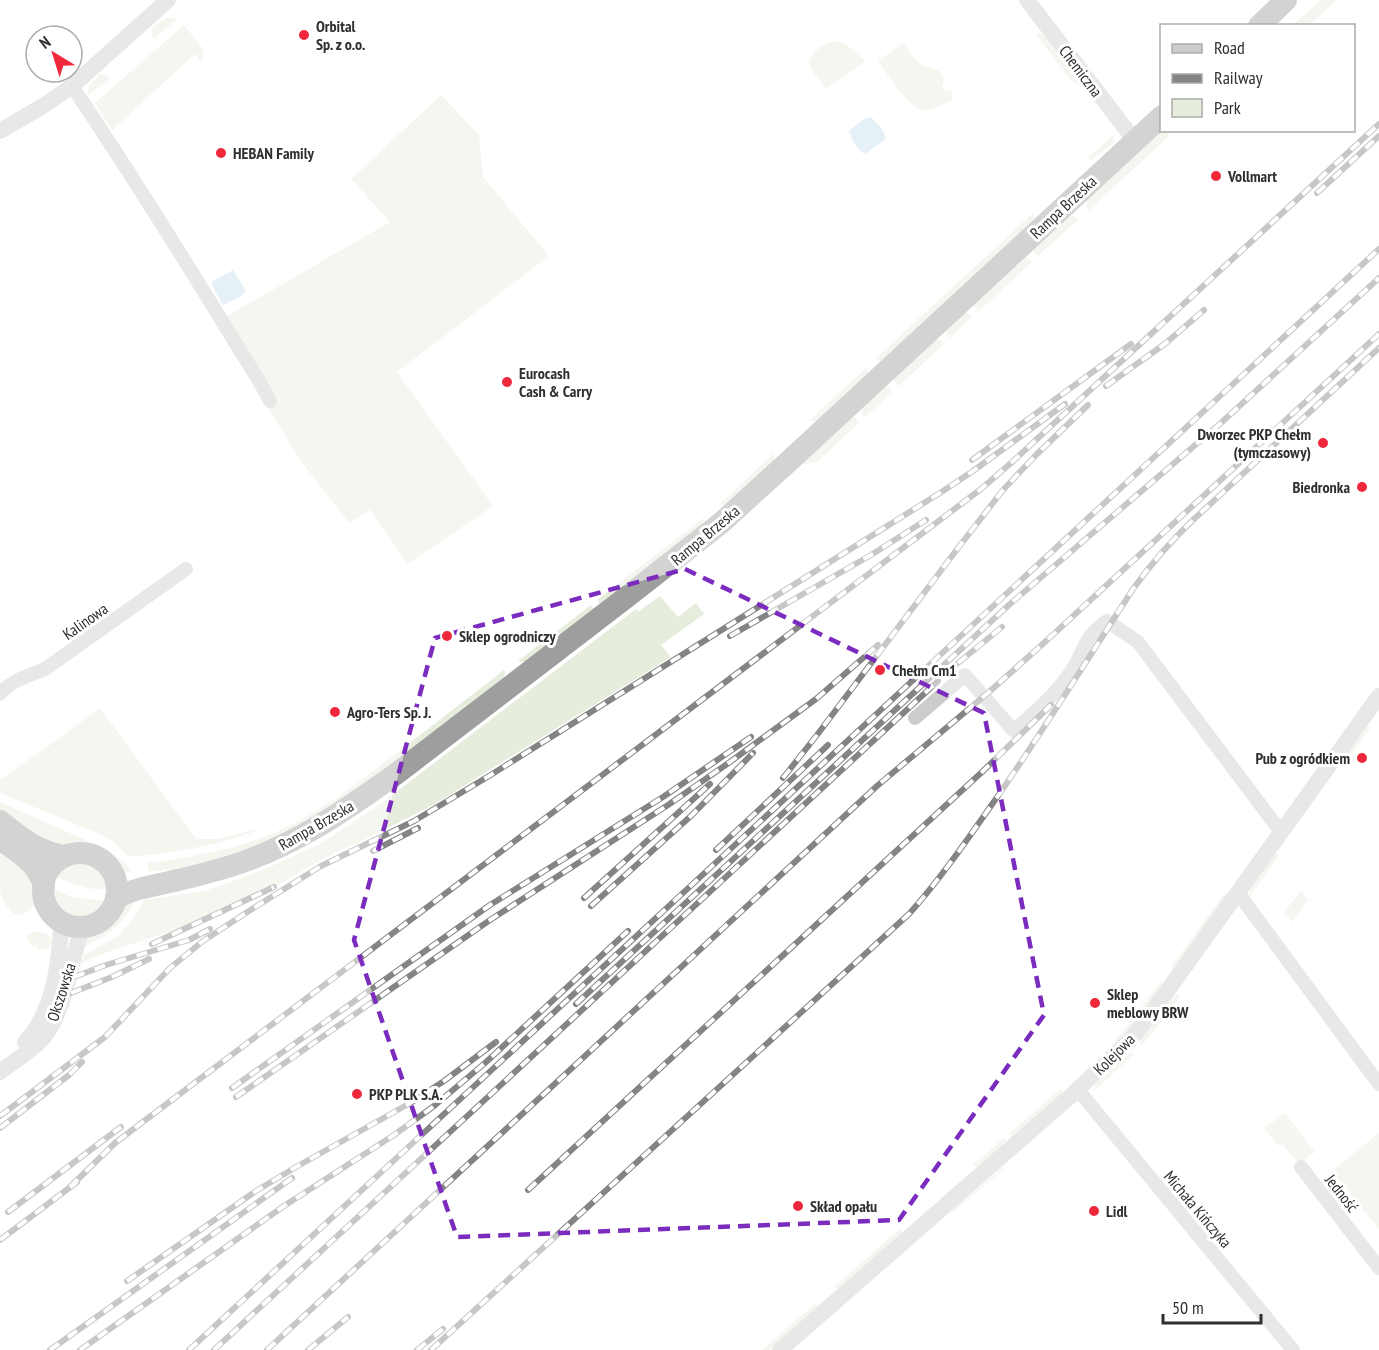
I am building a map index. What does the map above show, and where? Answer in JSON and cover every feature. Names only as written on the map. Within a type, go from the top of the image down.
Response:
[{"type":"highway","points":[[1261,24],[1286,0]]},
{"type":"highway","name":"Rampa Brzeska","points":[[116,898],[135,890],[193,877],[260,856],[311,831],[396,774],[721,523],[1160,117]]},
{"type":"highway","points":[[0,821],[48,853],[93,856],[104,863],[113,873],[116,883],[116,898],[112,909],[104,918],[83,927],[61,922],[46,903],[44,886],[36,868],[0,839]]},
{"type":"highway","points":[[44,886],[50,869],[66,856]]},
{"type":"highway","name":"Rampa Brzeska","points":[[113,873],[127,877],[193,877]]},
{"type":"street","points":[[0,131],[72,86],[168,0]]},
{"type":"street","name":"Chemiczna","points":[[1027,0],[1134,141]]},
{"type":"street","points":[[72,86],[150,204],[270,401]]},
{"type":"street","name":"Kalinowa","points":[[0,694],[4,688],[45,669],[186,569]]},
{"type":"street","points":[[915,718],[965,675],[1014,731],[1055,692],[1073,669],[1089,636],[1107,621],[1138,642],[1281,832]]},
{"type":"street","name":"Kolejowa","points":[[780,1350],[1078,1090],[1131,1039],[1379,696]]},
{"type":"street","points":[[1238,893],[1379,1084]]},
{"type":"street","name":"Okszowska","points":[[0,1060],[33,1033],[44,1013],[54,979],[61,940],[61,922]]},
{"type":"street","name":"Okszowska","points":[[0,1072],[40,1041],[52,1024],[83,927]]},
{"type":"street","name":"Michała Kińczyka","points":[[1078,1090],[1293,1350]]},
{"type":"street","name":"Jedność","points":[[1301,1167],[1379,1268]]},
{"type":"highlighted area","points":[[685,569],[984,713],[1044,1015],[899,1220],[457,1237],[354,940],[435,638]]},
{"type":"green space","points":[[1321,0],[1337,0],[1310,24],[1294,24]]},
{"type":"green space","points":[[167,18],[177,19],[154,39],[151,34],[152,28]]},
{"type":"green space","points":[[184,25],[203,49],[201,61],[195,54],[112,130],[95,103]]},
{"type":"green space","points":[[1035,33],[1043,34],[1081,85],[1071,81]]},
{"type":"green space","points":[[835,41],[848,46],[866,61],[826,89],[811,69],[809,61],[819,48]]},
{"type":"green space","points":[[903,43],[919,63],[941,73],[944,81],[942,88],[946,91],[950,90],[953,99],[937,108],[927,110],[920,109],[906,99],[878,61]]},
{"type":"green space","points":[[100,74],[111,78],[87,96],[89,86]]},
{"type":"green space","points":[[441,95],[479,135],[483,177],[549,256],[397,372],[493,506],[408,564],[370,510],[349,523],[301,461],[215,323],[390,222],[351,179]]},
{"type":"green space","points":[[1160,131],[1169,133],[1169,136],[1088,211],[1087,200]]},
{"type":"green space","points":[[1114,135],[1113,144],[1091,160],[1088,157]]},
{"type":"green space","points":[[1034,212],[1032,222],[884,360],[875,359]]},
{"type":"green space","points":[[1072,216],[1079,219],[1038,256],[1034,249]]},
{"type":"green space","points":[[1027,257],[1032,262],[978,312],[974,305]]},
{"type":"green space","points":[[964,313],[972,317],[950,338],[946,330]]},
{"type":"green space","points":[[936,339],[941,340],[944,344],[899,386],[894,379]]},
{"type":"green space","points":[[867,367],[867,374],[816,421],[809,421]]},
{"type":"green space","points":[[885,387],[893,392],[865,417],[861,412],[862,408]]},
{"type":"green space","points":[[851,418],[856,418],[859,423],[816,463],[801,464]]},
{"type":"green space","points":[[774,453],[774,462],[724,505],[719,505]]},
{"type":"green space","points":[[705,517],[703,523],[600,604],[597,600]]},
{"type":"green space","points":[[660,596],[678,617],[696,603],[704,614],[661,645],[671,657],[435,804],[338,851],[270,890],[213,918],[113,950],[78,964],[84,955],[120,935],[144,900],[205,891],[258,872],[320,844],[375,808],[636,609],[638,612]]},
{"type":"green space","points":[[591,605],[594,609],[526,662],[518,661]]},
{"type":"green space","points":[[504,670],[503,678],[374,781],[293,835],[199,866],[149,872],[147,863],[236,846],[282,830],[299,821],[348,790]]},
{"type":"green space","points":[[100,708],[196,839],[217,839],[256,829],[257,831],[194,848],[132,856],[126,855],[104,836],[0,793],[0,780]]},
{"type":"green space","points":[[1367,727],[1371,727],[1344,764],[1342,761]]},
{"type":"green space","points":[[0,802],[108,850],[125,863],[132,873],[122,871],[97,850],[73,846],[59,849],[0,817]]},
{"type":"green space","points":[[0,843],[36,882],[36,901],[30,910],[22,914],[18,915],[11,911],[1,895]]},
{"type":"green space","points":[[1277,854],[1280,854],[1249,898],[1250,890]]},
{"type":"green space","points":[[79,861],[99,869],[105,878],[107,889],[80,886],[55,876],[65,866]]},
{"type":"green space","points":[[52,888],[71,897],[106,901],[99,910],[91,915],[83,918],[74,917],[59,908]]},
{"type":"green space","points":[[1301,891],[1308,899],[1292,922],[1283,913]]},
{"type":"green space","points":[[1225,893],[1226,896],[1175,967],[1171,967]]},
{"type":"green space","points":[[135,901],[115,928],[94,942],[81,947],[84,938],[104,925],[119,907]]},
{"type":"green space","points":[[37,931],[47,934],[55,943],[47,949],[39,950],[36,945],[33,947],[27,939],[28,934]]},
{"type":"green space","points":[[1162,980],[1162,987],[1122,1040],[1114,1041],[1122,1033]]},
{"type":"green space","points":[[1176,995],[1181,995],[1141,1046],[1142,1038]]},
{"type":"green space","points":[[1135,1053],[1093,1092],[1095,1085],[1128,1054]]},
{"type":"green space","points":[[1062,1088],[1061,1094],[1012,1136],[1010,1133]]},
{"type":"green space","points":[[1285,1113],[1315,1152],[1299,1164],[1283,1145],[1277,1145],[1264,1128]]},
{"type":"green space","points":[[1379,1133],[1379,1229],[1332,1171]]},
{"type":"green space","points":[[1004,1138],[1006,1141],[990,1158],[977,1167],[973,1165]]},
{"type":"green space","points":[[1002,1168],[1004,1169],[951,1214],[954,1209]]},
{"type":"green space","points":[[901,1228],[902,1233],[839,1288],[833,1288]]},
{"type":"green space","points":[[817,1302],[813,1312],[770,1350],[762,1350]]},
{"type":"water","points":[[871,117],[882,129],[886,138],[865,154],[859,150],[849,131],[864,119]]},
{"type":"water","points":[[233,270],[246,291],[223,305],[211,283]]},
{"type":"railway","points":[[70,1187],[115,1143],[981,489],[1379,124]]},
{"type":"railway","points":[[1317,193],[1379,136]]},
{"type":"railway","points":[[189,1350],[1379,249]]},
{"type":"railway","points":[[576,1004],[1010,604],[1222,422],[1379,278]]},
{"type":"railway","points":[[1106,386],[1166,343],[1204,310]]},
{"type":"railway","points":[[267,1350],[877,786],[1045,642],[1379,334]]},
{"type":"railway","points":[[972,460],[1131,344]]},
{"type":"railway","points":[[431,1350],[909,914],[945,870],[1000,793],[1133,589],[1154,562],[1193,520],[1379,348]]},
{"type":"railway","points":[[0,1116],[105,1037],[170,968],[203,941],[321,866],[414,821],[489,776],[943,491],[1065,404]]},
{"type":"railway","points":[[783,778],[1003,490],[1088,405]]},
{"type":"railway","points":[[730,636],[871,555],[926,520]]},
{"type":"railway","points":[[958,663],[1002,627]]},
{"type":"railway","points":[[236,1097],[490,920],[668,805],[730,762],[816,699],[878,645]]},
{"type":"railway","points":[[214,1350],[938,681]]},
{"type":"railway","points":[[528,1190],[982,772],[1051,705]]},
{"type":"railway","points":[[232,1088],[490,905],[663,797],[751,737]]},
{"type":"railway","points":[[716,850],[828,745]]},
{"type":"railway","points":[[591,906],[692,815],[753,753]]},
{"type":"railway","points":[[584,898],[710,784]]},
{"type":"railway","points":[[373,851],[418,828]]},
{"type":"railway","points":[[152,944],[274,887]]},
{"type":"railway","points":[[74,977],[189,940],[210,929]]},
{"type":"railway","points":[[80,1350],[284,1206],[394,1135],[434,1106],[485,1063],[628,931]]},
{"type":"railway","points":[[71,993],[149,959]]},
{"type":"railway","points":[[127,1281],[256,1191],[412,1102],[496,1042]]},
{"type":"railway","points":[[0,1128],[69,1075],[82,1062]]},
{"type":"railway","points":[[8,1212],[121,1127]]},
{"type":"railway","points":[[50,1350],[292,1178]]},
{"type":"railway","points":[[0,1240],[77,1182]]},
{"type":"railway","points":[[308,1350],[348,1317]]},
{"type":"railway","points":[[417,1350],[443,1329]]},
{"type":"place","name":"Orbital Sp. z o.o.","points":[[304,35]]},
{"type":"place","name":"HEBAN Family","points":[[221,153]]},
{"type":"place","name":"Vollmart","points":[[1216,176]]},
{"type":"place","name":"Eurocash Cash & Carry","points":[[507,382]]},
{"type":"place","name":"Dworzec PKP Chełm (tymczasowy)","points":[[1323,443]]},
{"type":"place","name":"Biedronka","points":[[1362,487]]},
{"type":"place","name":"Sklep ogrodniczy","points":[[447,636]]},
{"type":"place","name":"Chełm Cm1","points":[[880,670]]},
{"type":"place","name":"Agro-Ters Sp. J.","points":[[335,712]]},
{"type":"place","name":"Pub z ogródkiem","points":[[1362,758]]},
{"type":"place","name":"Sklep meblowy BRW","points":[[1095,1003]]},
{"type":"place","name":"PKP PLK S.A.","points":[[357,1094]]},
{"type":"place","name":"Skład opału","points":[[798,1206]]},
{"type":"place","name":"Lidl","points":[[1094,1211]]}]
